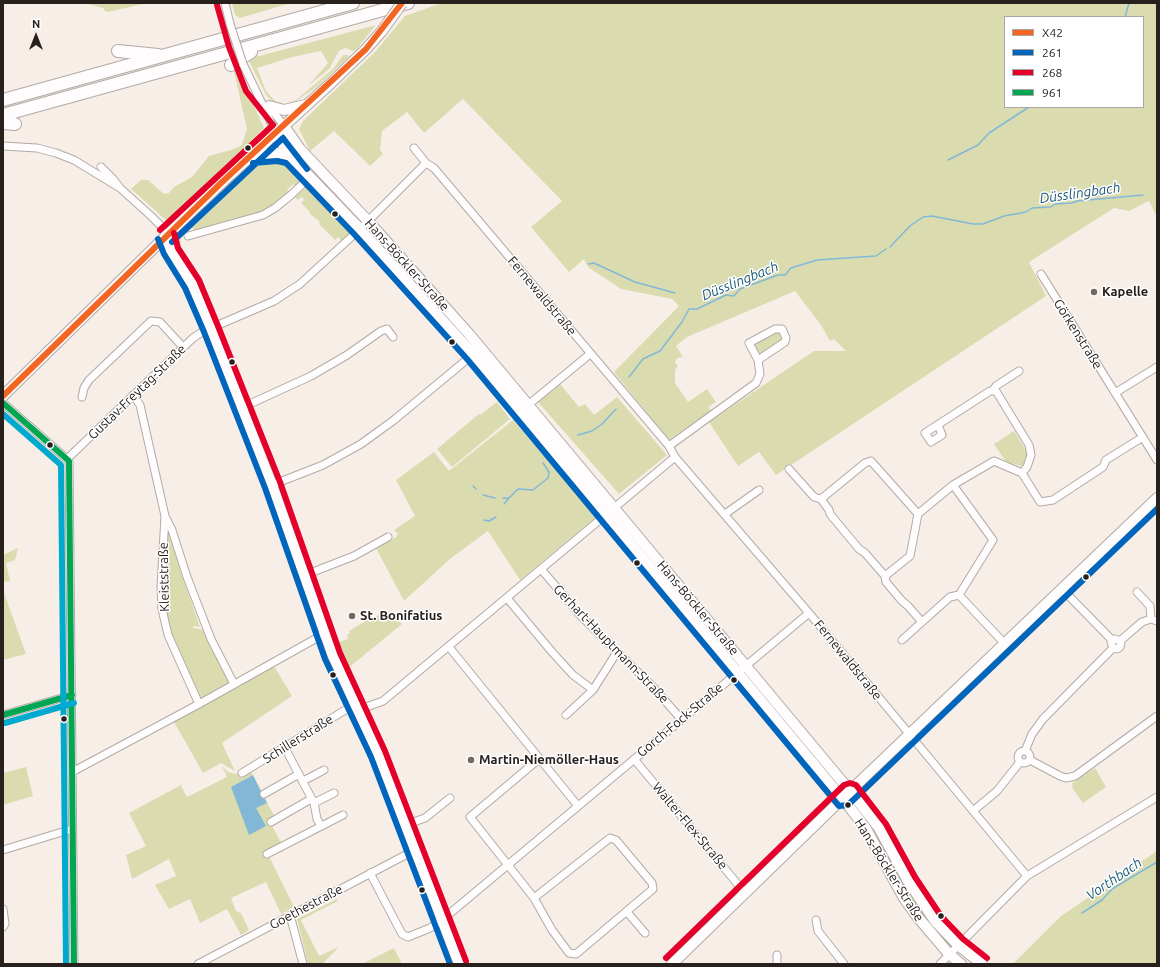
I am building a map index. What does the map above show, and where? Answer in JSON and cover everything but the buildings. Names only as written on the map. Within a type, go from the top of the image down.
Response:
[{"type":"highway","points":[[3,100],[353,3]]},
{"type":"highway","points":[[3,115],[408,3]]},
{"type":"highway","points":[[237,64],[265,43]]},
{"type":"highway","points":[[118,51],[163,56]]},
{"type":"highway","points":[[3,123],[15,124]]},
{"type":"main road","points":[[3,396],[166,236],[252,155],[308,105],[366,49],[382,31],[402,3]]},
{"type":"main road","points":[[268,106],[284,110],[308,105]]},
{"type":"main road","name":"Hans-Böckler-Straße","points":[[280,130],[290,156],[528,405],[737,673],[866,829],[904,898],[916,915],[949,954],[962,964]]},
{"type":"main road","name":"Hans-Böckler-Straße","points":[[280,130],[368,221],[611,512],[745,666],[850,791],[879,828],[908,881],[935,921],[958,945],[982,964]]},
{"type":"main road","points":[[252,155],[278,153],[290,156]]},
{"type":"main road","points":[[166,236],[171,251],[192,284],[272,485],[305,575],[324,634],[378,754],[459,964]]},
{"type":"main road","points":[[672,964],[909,734],[1157,498]]},
{"type":"street","points":[[225,3],[237,64],[280,130]]},
{"type":"street","points":[[253,88],[268,106],[280,130]]},
{"type":"street","points":[[3,146],[37,148],[56,153],[74,160],[120,188]]},
{"type":"street","name":"Fernewaldstraße","points":[[414,148],[426,163],[434,168],[669,446],[675,457],[809,613],[1027,876]]},
{"type":"street","name":"Gustav-Freytag-Straße","points":[[67,459],[197,335],[259,308],[282,296],[318,268],[360,229],[426,163]]},
{"type":"street","points":[[101,167],[120,188],[161,226],[166,236]]},
{"type":"street","points":[[188,236],[263,215],[281,204],[310,177]]},
{"type":"street","name":"Görkenstraße","points":[[1041,274],[1157,460]]},
{"type":"street","points":[[82,397],[84,388],[89,380],[151,321],[155,320],[160,322],[183,347]]},
{"type":"street","points":[[241,408],[311,376],[347,355],[381,331],[387,329],[393,337]]},
{"type":"street","points":[[669,446],[756,383],[760,374],[758,360],[749,343],[775,329],[782,329],[786,338],[785,342],[758,360]]},
{"type":"street","points":[[272,485],[323,465],[361,444],[394,420],[477,351]]},
{"type":"street","points":[[528,405],[590,354]]},
{"type":"street","points":[[1115,393],[1157,367]]},
{"type":"street","points":[[938,425],[993,390],[996,386],[1019,371]]},
{"type":"street","points":[[993,390],[999,394],[1029,445],[1031,455],[1027,467],[1022,473]]},
{"type":"street","name":"Kleiststraße","points":[[133,395],[140,405],[165,516],[172,530],[202,617],[234,684]]},
{"type":"street","points":[[3,403],[69,461],[74,964]]},
{"type":"street","points":[[885,576],[910,556],[918,514],[953,485],[994,461],[1022,473],[1040,502],[1053,500],[1104,467],[1106,460],[1143,437]]},
{"type":"street","name":"Schillerstraße","points":[[242,773],[356,707],[383,701],[675,457]]},
{"type":"street","points":[[822,499],[865,462],[871,461],[918,514]]},
{"type":"street","points":[[790,469],[814,497],[822,499],[830,514],[859,550],[865,553],[885,576],[886,582],[922,622]]},
{"type":"street","points":[[902,640],[950,597],[959,595],[993,540],[953,485]]},
{"type":"street","points":[[725,514],[759,490]]},
{"type":"street","name":"Kleiststraße","points":[[165,516],[162,571],[162,609],[168,635],[200,704]]},
{"type":"street","points":[[305,575],[354,556],[388,537]]},
{"type":"street","name":"Gerhart-Hauptmann-Straße","points":[[541,569],[581,616],[654,688],[681,719]]},
{"type":"street","points":[[1062,589],[1112,640],[1116,639],[1120,641]]},
{"type":"street","points":[[1020,762],[1018,755],[1025,751],[1032,734],[1043,718],[1113,648],[1117,649],[1120,647],[1120,641],[1142,622],[1154,620],[1150,606],[1137,592]]},
{"type":"street","points":[[959,595],[1005,644]]},
{"type":"street","points":[[507,598],[552,652],[573,674],[593,690]]},
{"type":"street","name":"Gorch-Fock-Straße","points":[[370,874],[404,937],[430,928],[442,920],[809,613]]},
{"type":"street","points":[[72,772],[200,704],[324,634]]},
{"type":"street","points":[[1112,640],[1110,644],[1113,648]]},
{"type":"street","points":[[449,647],[578,806]]},
{"type":"street","points":[[566,715],[593,690],[618,652]]},
{"type":"street","points":[[3,715],[72,695]]},
{"type":"street","points":[[1030,760],[1060,776],[1066,778],[1075,776],[1157,716]]},
{"type":"street","points":[[285,748],[313,801],[317,819],[321,826]]},
{"type":"street","points":[[1025,751],[1029,753],[1030,760]]},
{"type":"street","points":[[534,898],[607,839],[613,838],[653,886],[651,891],[627,912],[579,952],[572,955],[552,930],[534,898],[470,817],[539,759]]},
{"type":"street","name":"Walter-Flex-Straße","points":[[634,759],[745,893]]},
{"type":"street","points":[[1020,762],[1024,764],[1030,760]]},
{"type":"street","points":[[973,811],[997,791],[1020,762]]},
{"type":"street","points":[[264,794],[324,770]]},
{"type":"street","points":[[271,822],[313,801],[334,793]]},
{"type":"street","points":[[940,964],[1027,876],[1157,797]]},
{"type":"street","points":[[405,825],[425,818],[450,798]]},
{"type":"street","points":[[268,854],[343,815]]},
{"type":"street","points":[[3,850],[72,829]]},
{"type":"street","name":"Goethestraße","points":[[198,964],[415,850]]},
{"type":"street","points":[[3,909],[5,924],[3,927]]},
{"type":"street","points":[[627,912],[645,933]]},
{"type":"street","points":[[290,915],[303,964]]},
{"type":"street","points":[[816,920],[818,931],[841,963]]},
{"type":"street","points":[[777,955],[777,964]]},
{"type":"green space","points":[[85,3],[147,3],[108,12],[103,8]]},
{"type":"green space","points":[[232,3],[291,3],[240,18],[235,15]]},
{"type":"green space","points":[[442,3],[1157,3],[1157,217],[1149,201],[1129,211],[1114,208],[1029,262],[1046,296],[776,475],[759,452],[738,466],[709,422],[814,351],[846,351],[834,339],[830,341],[821,325],[795,291],[687,337],[676,346],[683,357],[677,358],[675,363],[678,366],[675,370],[675,383],[688,402],[707,389],[716,402],[708,407],[711,411],[668,439],[614,372],[679,306],[672,299],[621,289],[588,267],[584,259],[569,272],[531,227],[562,201],[463,99],[424,133],[407,112],[382,131],[380,150],[383,154],[370,166],[334,131],[310,151],[299,129],[303,121],[375,52],[405,16]]},
{"type":"green space","points":[[376,25],[356,50],[354,51],[345,48],[339,51],[329,69],[308,86],[328,63],[321,51],[292,57],[257,68],[266,91],[277,103],[283,105],[296,100],[333,69],[343,55],[348,55],[349,57],[315,88],[293,103],[283,106],[276,105],[266,95],[248,59]]},
{"type":"green space","points":[[233,67],[237,68],[264,128],[169,223],[131,189],[141,180],[148,180],[164,194],[169,193],[174,187],[192,177],[209,156],[234,149],[242,145],[247,129]]},
{"type":"green space","points":[[289,140],[358,213],[353,218],[308,172],[285,142]]},
{"type":"green space","points":[[268,160],[283,162],[302,180],[296,187],[293,184],[287,190],[290,194],[265,211],[197,230],[191,228],[185,229],[179,235],[181,242],[178,244],[176,239],[178,234],[217,197],[255,167]]},
{"type":"green space","points":[[308,186],[352,230],[339,245],[338,243],[341,240],[338,237],[335,240],[319,224],[320,222],[309,213],[310,212],[301,203],[304,200],[302,197],[298,200],[295,197]]},
{"type":"green space","points":[[778,331],[783,334],[783,341],[759,356],[753,344]]},
{"type":"green space","points":[[560,384],[579,407],[585,404],[594,415],[617,397],[667,455],[619,494],[537,401]]},
{"type":"green space","points":[[497,402],[510,419],[452,467],[437,449],[479,414],[480,415]]},
{"type":"green space","points":[[513,420],[596,517],[520,580],[488,531],[451,558],[404,601],[376,548],[396,537],[398,534],[394,530],[415,516],[396,480],[434,452],[449,471]]},
{"type":"green space","points":[[1014,431],[1027,452],[1026,464],[1021,466],[1006,462],[994,444]]},
{"type":"green space","points":[[167,531],[169,531],[179,559],[178,564],[200,627],[194,626],[193,628],[204,630],[230,682],[202,698],[171,632],[163,598],[165,595]]},
{"type":"green space","points":[[18,548],[15,560],[6,563],[10,581],[3,582],[3,555]]},
{"type":"green space","points":[[3,590],[26,654],[3,660]]},
{"type":"green space","points":[[390,611],[402,624],[346,670],[334,644],[348,639],[347,635],[350,633],[349,631],[369,619]]},
{"type":"green space","points":[[274,666],[292,696],[222,743],[235,771],[221,763],[203,773],[174,722]]},
{"type":"green space","points":[[222,766],[228,772],[236,774],[250,770],[253,775],[231,787],[256,808],[264,797],[275,817],[271,824],[282,844],[264,857],[269,856],[294,907],[281,914],[266,882],[231,898],[236,911],[241,913],[249,930],[241,935],[227,909],[200,923],[190,899],[169,909],[155,885],[176,876],[169,859],[132,879],[126,855],[146,846],[129,813],[181,785],[183,785],[181,786],[187,797],[227,777]]},
{"type":"green space","points":[[26,767],[33,796],[3,805],[3,773]]},
{"type":"green space","points":[[1095,768],[1106,787],[1083,803],[1073,789],[1072,783]]},
{"type":"green space","points":[[856,807],[876,833],[943,934],[940,937],[918,911],[854,810]]},
{"type":"green space","points":[[1157,851],[1157,964],[1013,964],[1061,916]]},
{"type":"green space","points":[[337,899],[338,901],[301,920],[319,956],[339,947],[322,964],[308,964],[297,919]]},
{"type":"green space","points":[[394,948],[402,964],[362,964]]},
{"type":"water","points":[[253,775],[267,803],[256,808],[266,826],[249,835],[231,787]]},
{"type":"waterway","points":[[1125,16],[1129,3]]},
{"type":"waterway","points":[[948,160],[978,145],[989,133],[1027,108]]},
{"type":"waterway","name":"Düsslingbach","points":[[890,247],[910,226],[923,217],[932,216],[973,224],[983,224],[1004,216],[1026,212],[1032,208],[1051,207],[1055,204],[1072,203],[1077,201],[1143,195]]},
{"type":"waterway","name":"Düsslingbach","points":[[629,377],[643,359],[660,351],[682,322],[689,309],[697,309],[726,295],[734,296],[740,289],[778,275],[785,275],[791,268],[817,260],[876,256],[886,249]]},
{"type":"waterway","points":[[589,264],[594,263],[635,282],[675,293]]},
{"type":"waterway","name":"Düsslingbach","points":[[578,435],[592,431],[602,424],[616,409]]},
{"type":"waterway","name":"Düsslingbach","points":[[503,498],[509,498],[518,489],[533,490],[548,478],[549,472],[543,463]]},
{"type":"waterway","name":"Düsslingbach","points":[[473,486],[476,489]]},
{"type":"waterway","name":"Düsslingbach","points":[[483,495],[495,498]]},
{"type":"waterway","name":"Düsslingbach","points":[[504,504],[508,499]]},
{"type":"waterway","points":[[484,520],[489,521],[496,517]]},
{"type":"waterway","name":"Vorthbach","points":[[1082,913],[1102,900],[1112,889],[1157,862]]},
{"type":"transit line","name":"X42","points":[[3,396],[221,183],[366,49],[402,3]]},
{"type":"transit line","name":"268","points":[[160,230],[273,125],[246,91],[229,47],[217,5]]},
{"type":"transit line","name":"261","points":[[172,242],[283,138],[307,169]]},
{"type":"transit line","name":"261","points":[[253,163],[277,161],[286,163],[354,234],[467,359],[839,806],[848,805],[1157,509]]},
{"type":"transit line","name":"268","points":[[174,233],[178,248],[199,280],[218,326],[280,482],[340,653],[385,751],[466,961]]},
{"type":"transit line","name":"261","points":[[158,239],[164,254],[185,288],[204,332],[265,488],[325,659],[371,757],[450,964]]},
{"type":"transit line","name":"961","points":[[3,403],[69,461],[74,964]]},
{"type":"transit line","points":[[3,414],[61,465],[66,964]]},
{"type":"transit line","name":"961","points":[[3,715],[72,695]]},
{"type":"transit line","points":[[5,723],[74,703]]},
{"type":"transit line","name":"268","points":[[666,958],[844,785],[850,783],[856,785],[886,824],[915,877],[941,916],[963,939],[987,958]]},
{"type":"place","name":"Kapelle","points":[[1094,292]]},
{"type":"place","name":"St. Bonifatius","points":[[352,616]]},
{"type":"place","name":"Martin-Niemöller-Haus","points":[[471,760]]}]
